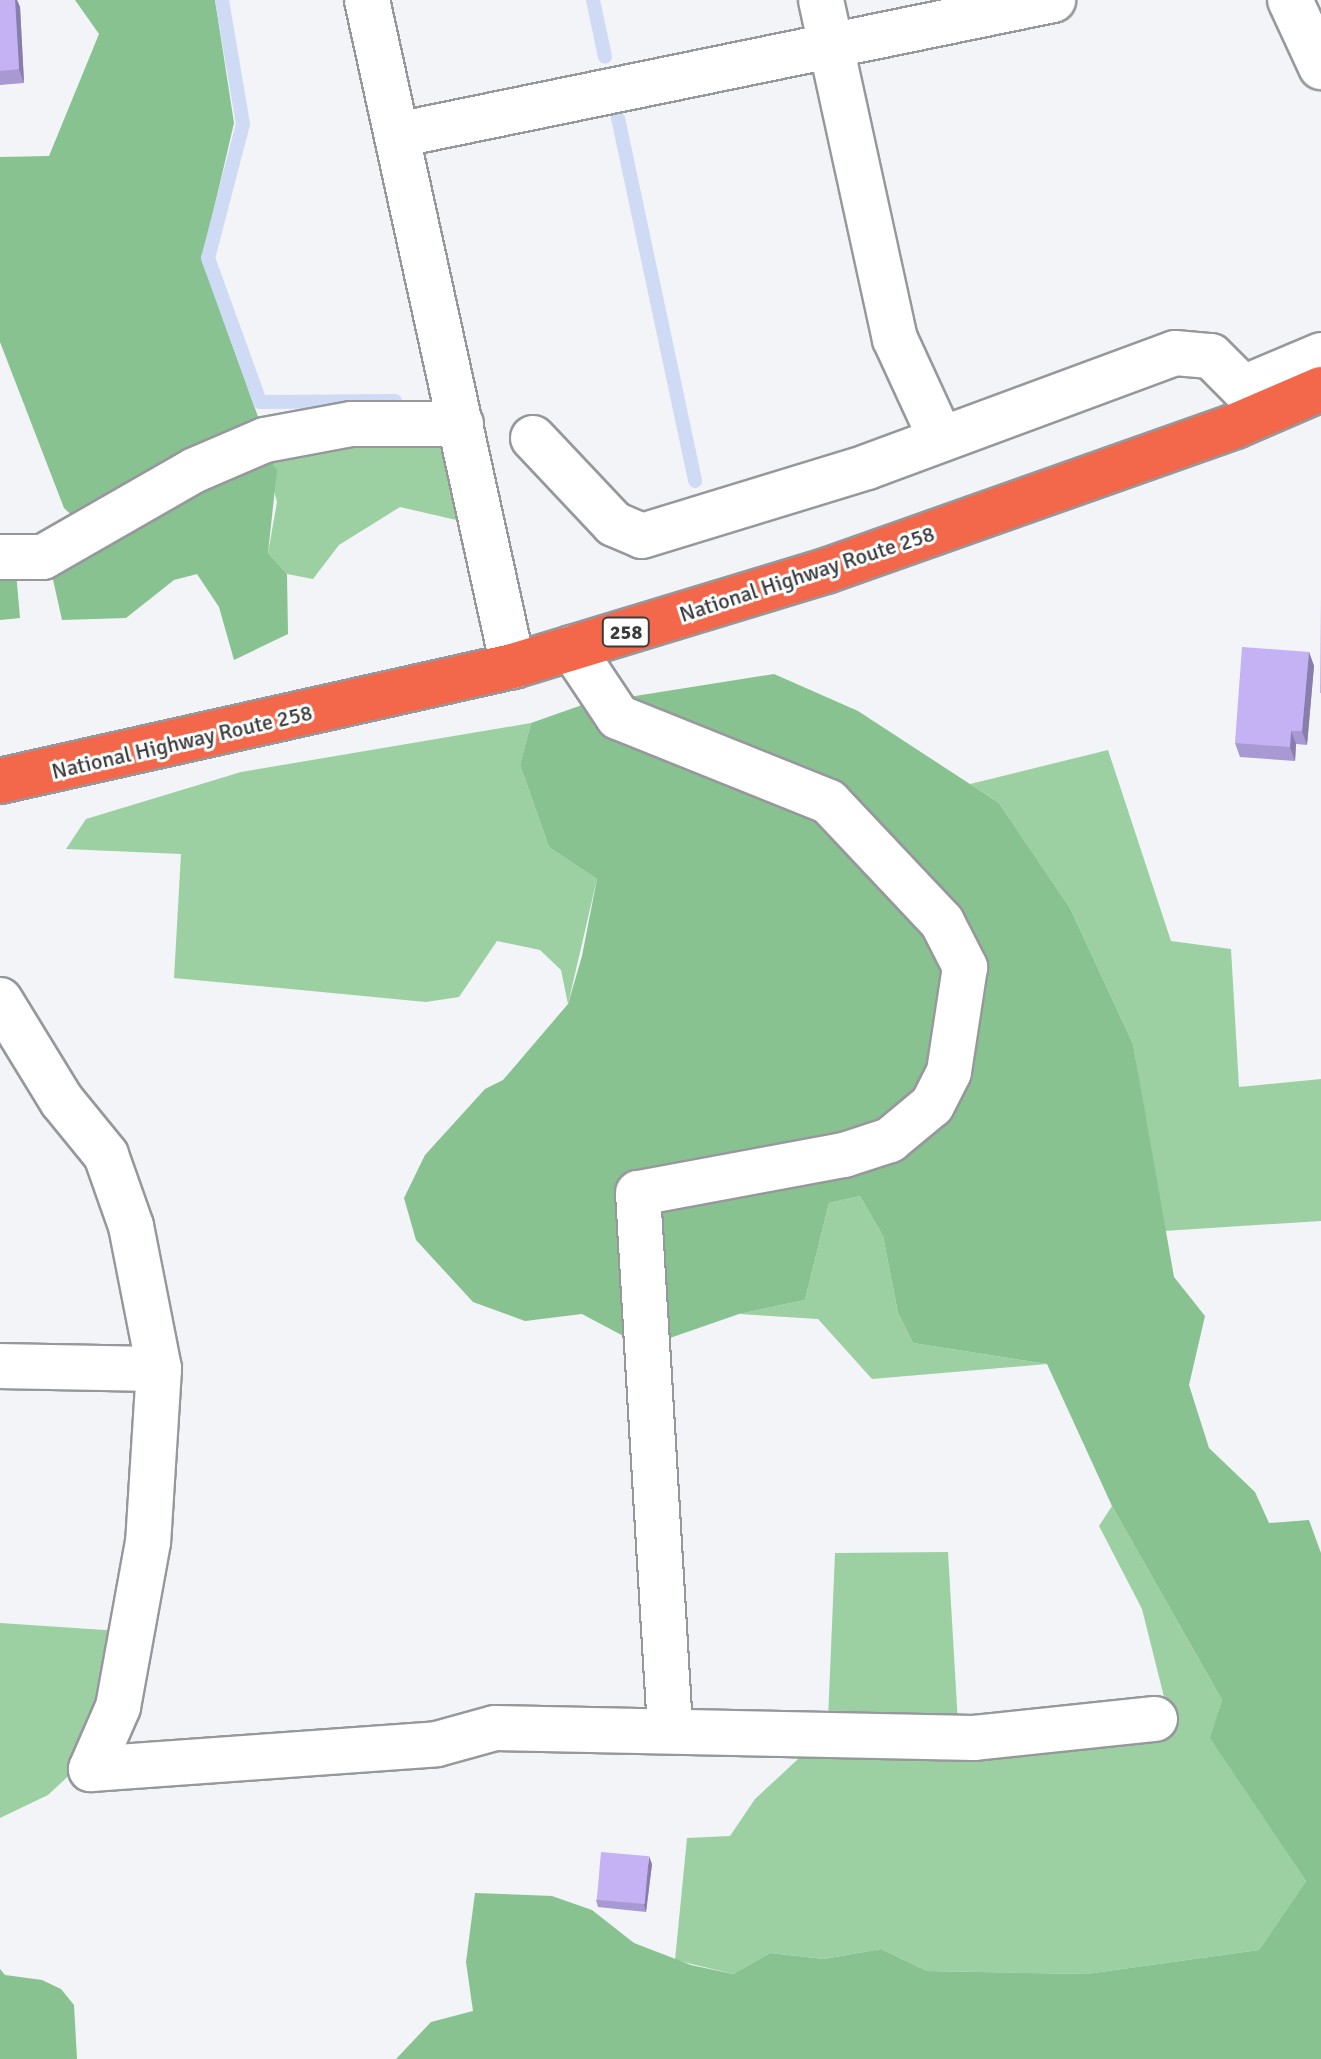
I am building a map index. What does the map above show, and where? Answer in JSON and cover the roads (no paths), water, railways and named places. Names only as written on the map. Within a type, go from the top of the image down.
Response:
[{"type":"highway","name":"National Highway Route 258","points":[[0,781],[513,666],[826,571],[1235,426],[1321,389]]},
{"type":"street","points":[[367,0],[513,666]]},
{"type":"street","points":[[821,0],[895,339],[940,437]]},
{"type":"street","points":[[397,135],[1053,0]]},
{"type":"street","points":[[1290,0],[1321,67]]},
{"type":"street","points":[[533,438],[614,524],[642,536],[867,467],[940,437],[1175,353],[1211,356],[1243,388],[1321,355]]},
{"type":"street","points":[[0,557],[43,557],[195,470],[265,440],[351,424],[461,424]]},
{"type":"street","points":[[572,648],[618,717],[829,802],[942,922],[965,967],[949,1072],[932,1105],[890,1140],[844,1155],[638,1193],[670,1728]]},
{"type":"street","points":[[0,1000],[62,1101],[106,1155],[131,1226],[159,1369],[148,1542],[118,1707],[91,1769],[437,1744],[495,1728],[670,1728],[974,1738],[1155,1719]]},
{"type":"street","points":[[0,1366],[159,1369]]},
{"type":"waterway","points":[[222,0],[243,124],[208,258],[260,402],[395,401]]},
{"type":"waterway","points":[[593,0],[605,57]]},
{"type":"waterway","points":[[618,118],[695,481]]}]
